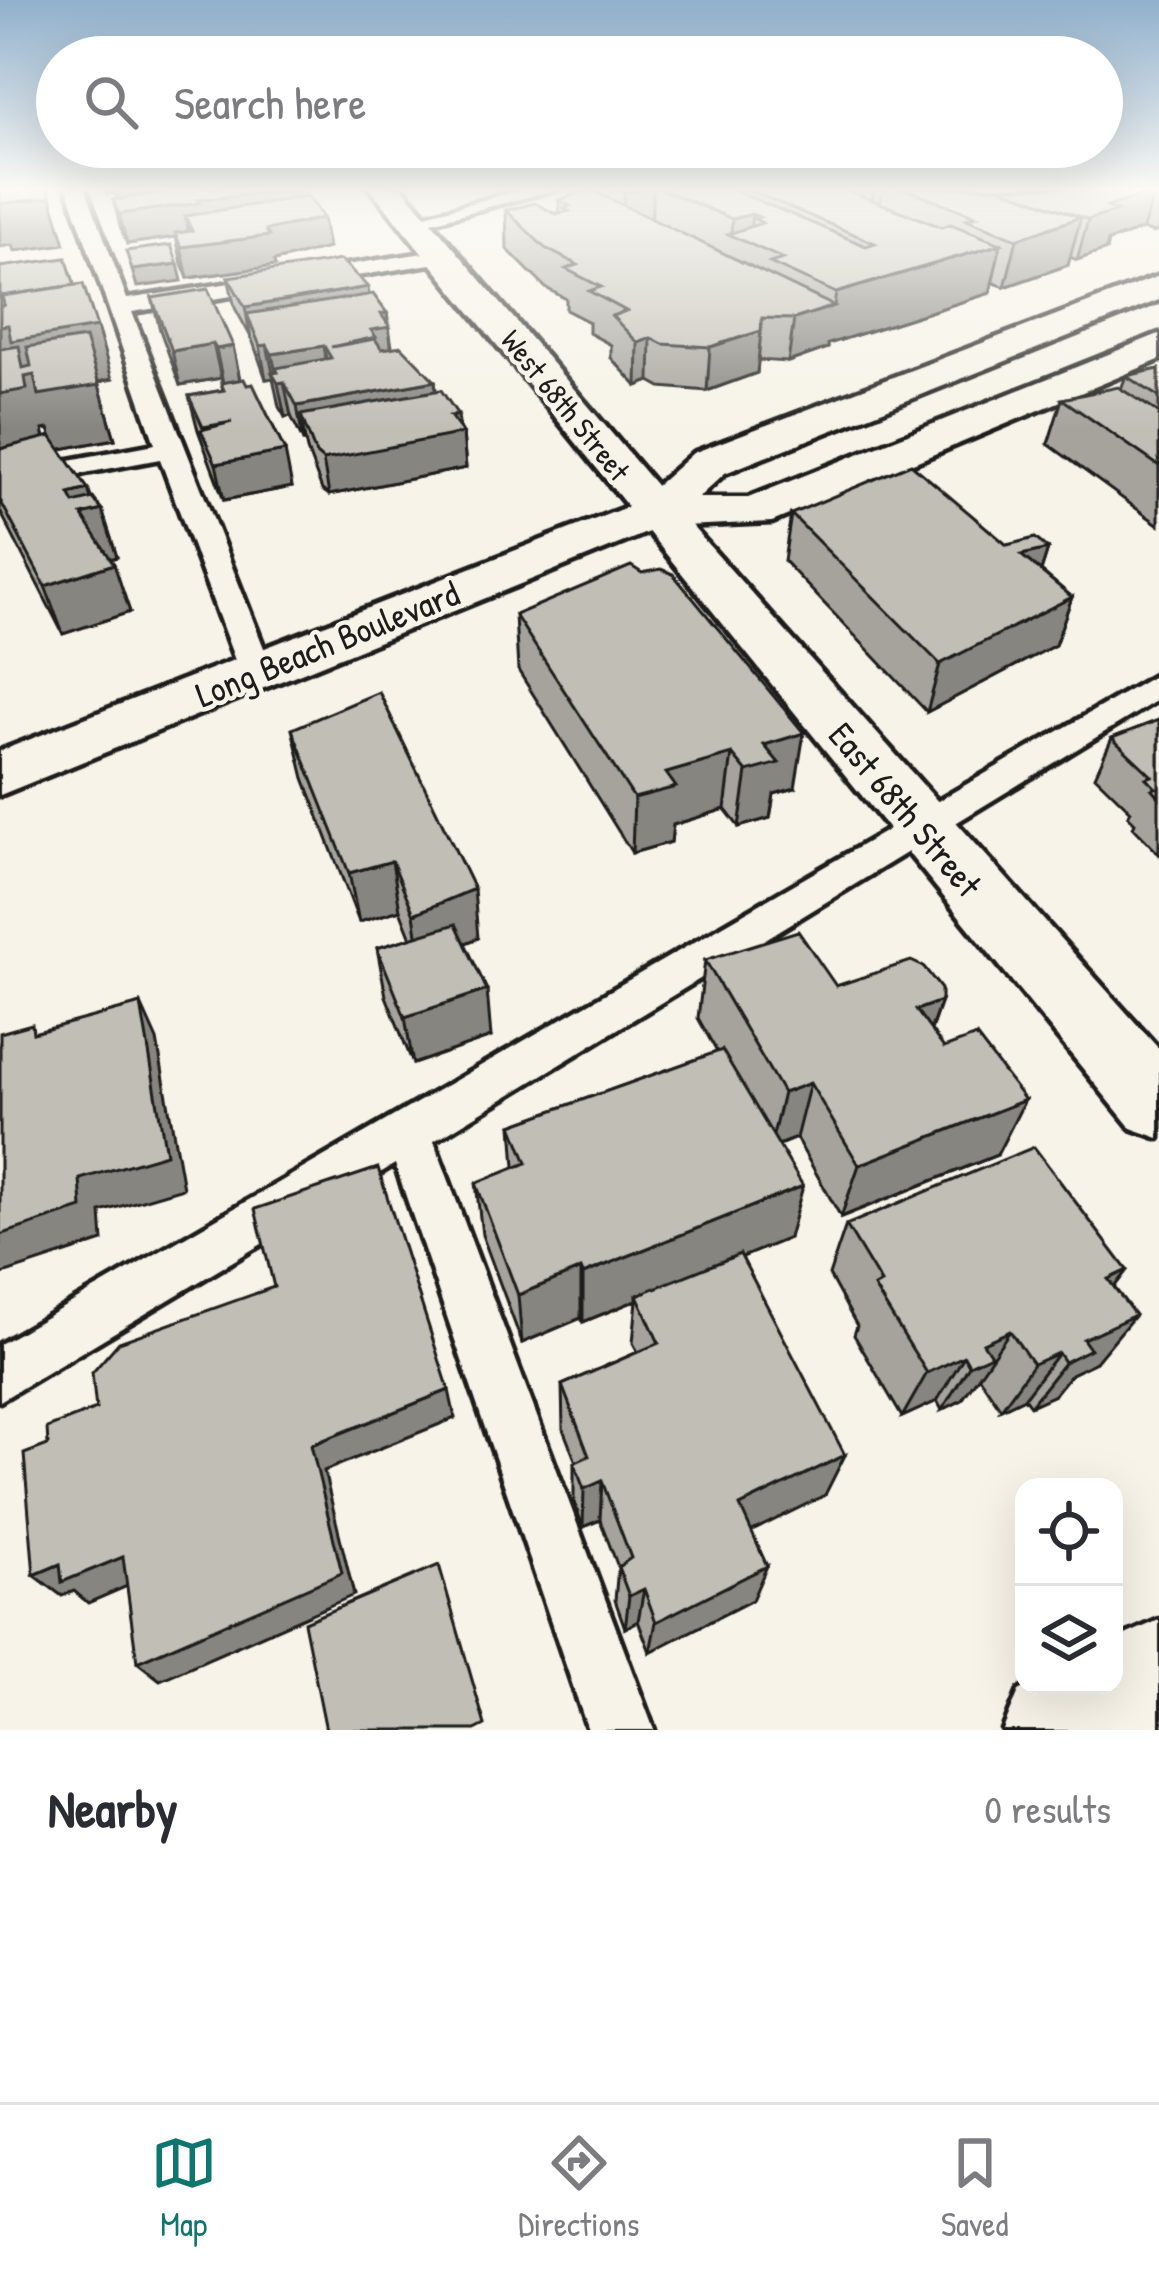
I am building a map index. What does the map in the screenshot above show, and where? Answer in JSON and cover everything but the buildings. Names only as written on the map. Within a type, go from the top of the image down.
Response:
[{"type":"main road","name":"West 68th Street","points":[[453,268],[654,513]]},
{"type":"main road","name":"Long Beach Boulevard","points":[[0,774],[654,513],[709,463],[1159,287]]},
{"type":"main road","name":"Long Beach Boulevard","points":[[654,513],[755,512],[1159,346]]},
{"type":"main road","name":"East 68th Street","points":[[654,513],[1159,1104]]},
{"type":"main road","points":[[1058,1730],[1159,1674]]},
{"type":"lane","points":[[105,268],[256,671]]},
{"type":"lane","points":[[119,307],[368,268]]},
{"type":"lane","points":[[0,481],[170,449]]},
{"type":"lane","points":[[0,1374],[1159,684]]},
{"type":"lane","points":[[407,1132],[621,1730]]}]
